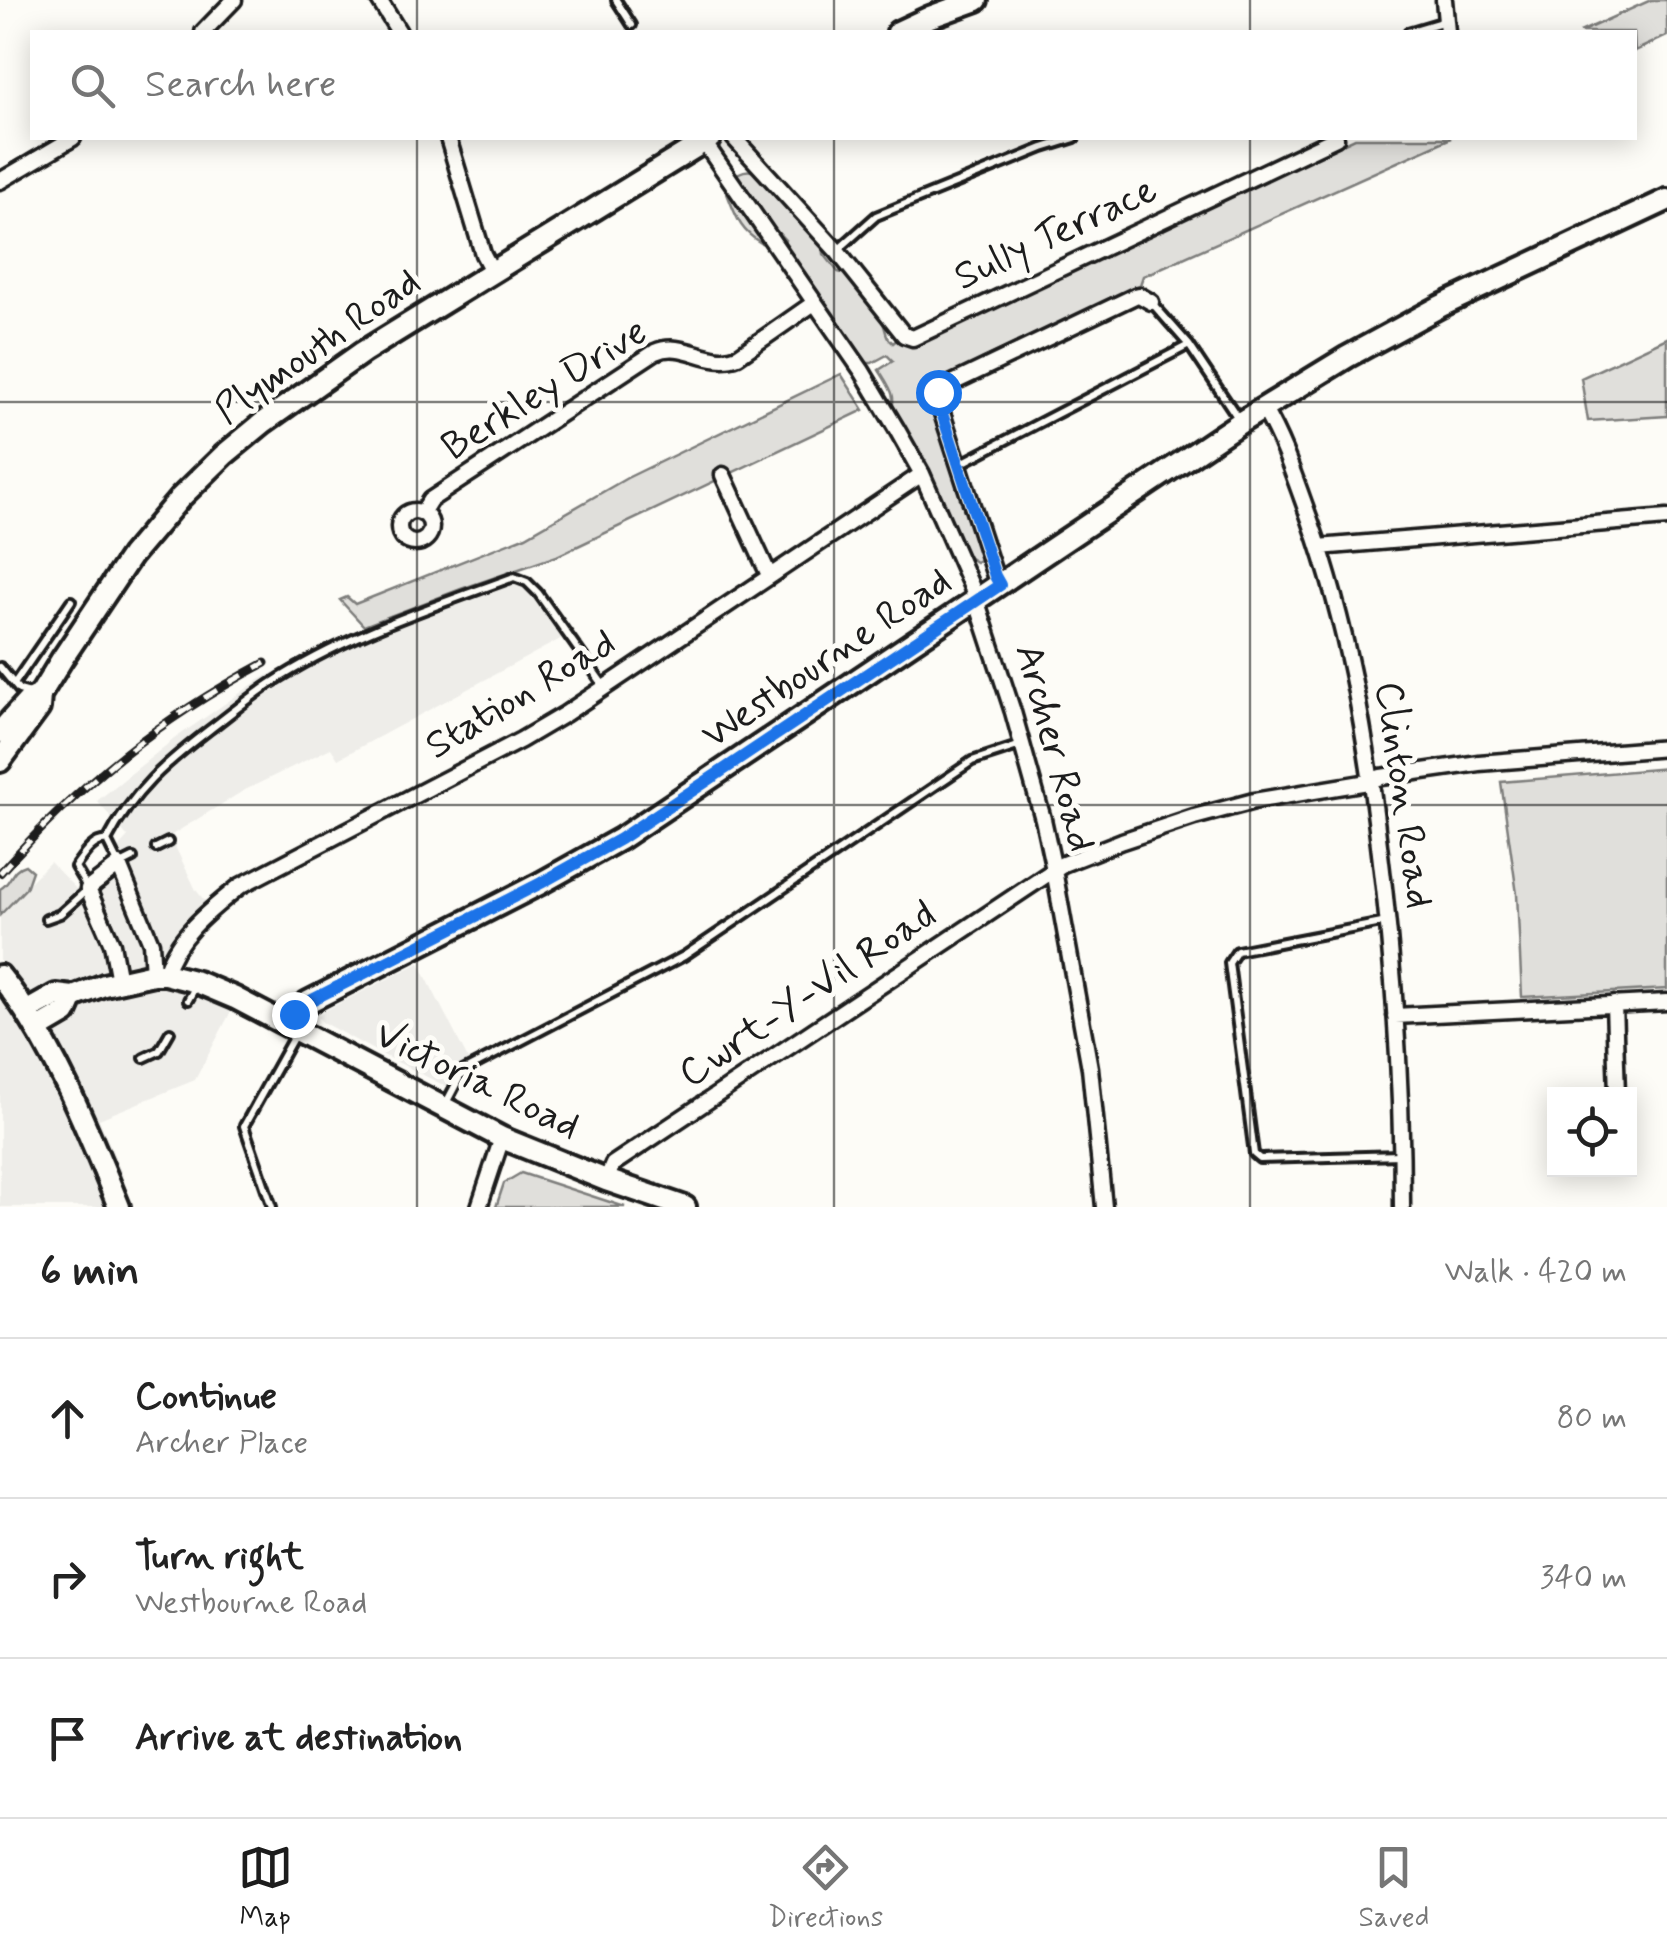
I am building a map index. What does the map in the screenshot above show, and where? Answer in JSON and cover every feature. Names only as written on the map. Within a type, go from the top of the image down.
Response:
[{"type":"street","points":[[205,30],[234,0]]},
{"type":"street","points":[[379,0],[398,30]]},
{"type":"street","points":[[902,30],[976,0]]},
{"type":"street","points":[[1444,0],[1447,26]]},
{"type":"street","points":[[0,182],[70,140]]},
{"type":"street","points":[[449,140],[483,254],[492,271]]},
{"type":"street","name":"Plymouth Road","points":[[0,761],[38,708],[40,695],[132,556],[180,498],[224,454],[334,371],[703,140]]},
{"type":"street","name":"Archer Road","points":[[706,140],[884,408],[922,474],[976,601],[1022,745],[1054,870],[1090,1068],[1104,1207]]},
{"type":"street","points":[[736,140],[837,251]]},
{"type":"street","name":"Sully Terrace","points":[[837,251],[904,335],[913,338],[1332,140]]},
{"type":"street","name":"Westbourne Road","points":[[292,1028],[299,1008],[308,1002],[620,839],[1262,408],[1441,306],[1667,200]]},
{"type":"street","points":[[1000,585],[938,392],[1139,295],[1151,302]]},
{"type":"street","name":"Berkley Drive","points":[[422,513],[430,500],[655,352],[672,347],[730,360],[814,304]]},
{"type":"street","name":"Clinton Road","points":[[1262,408],[1285,452],[1319,547],[1351,662],[1371,780],[1388,922],[1402,1207]]},
{"type":"street","points":[[723,474],[769,575]]},
{"type":"street","name":"Station Road","points":[[159,974],[179,943],[240,886],[565,714],[922,474]]},
{"type":"street","points":[[1319,547],[1667,518]]},
{"type":"street","name":"Plymouth Road","points":[[0,732],[28,701],[40,695]]},
{"type":"street","name":"Cwrt-Y-Vil Road","points":[[606,1180],[613,1164],[1054,870],[1122,841],[1254,802],[1371,780],[1479,763],[1667,748]]},
{"type":"street","points":[[119,981],[112,944],[88,889],[126,861],[159,974]]},
{"type":"street","points":[[147,934],[179,943]]},
{"type":"street","name":"Victoria Road","points":[[32,1021],[66,1013],[73,998],[119,981],[159,974],[193,992],[235,998],[502,1138],[685,1207]]},
{"type":"street","points":[[0,976],[32,1021],[119,1207]]},
{"type":"street","points":[[1395,1016],[1667,1002]]},
{"type":"street","points":[[1614,1004],[1617,1087]]},
{"type":"street","points":[[479,1207],[502,1138]]},
{"type":"lane","points":[[616,0],[635,29]]},
{"type":"lane","points":[[1421,30],[1447,26]]},
{"type":"lane","points":[[837,251],[876,216],[1069,140]]},
{"type":"lane","points":[[1151,302],[1189,346],[1241,422]]},
{"type":"lane","points":[[960,464],[1189,346]]},
{"type":"lane","points":[[107,840],[126,808],[161,767],[268,685],[385,624],[514,578],[527,582],[538,594],[604,687]]},
{"type":"lane","points":[[14,684],[70,601]]},
{"type":"lane","points":[[0,667],[19,690],[40,695]]},
{"type":"lane","points":[[444,1108],[463,1071],[684,956],[972,761],[1022,745]]},
{"type":"lane","points":[[46,919],[60,914],[88,889],[75,866],[94,843],[107,840],[126,861]]},
{"type":"lane","points":[[156,848],[168,842]]},
{"type":"lane","points":[[1388,922],[1237,951],[1229,963],[1254,1154],[1260,1159],[1402,1155]]},
{"type":"lane","points":[[272,1207],[244,1126],[292,1028]]},
{"type":"lane","points":[[144,1058],[159,1051],[170,1032]]},
{"type":"shaded area","points":[[1651,0],[1667,0],[1667,36],[1637,50],[1637,30],[1584,30]]},
{"type":"shaded area","points":[[1351,140],[1447,140],[1143,276],[1140,285],[982,359],[978,374],[957,385],[949,397],[954,431],[988,555],[976,562],[968,557],[888,422],[892,395],[879,370],[893,361],[887,355],[866,363],[783,250],[785,240],[772,226],[761,243],[753,238],[739,221],[726,191],[739,173],[751,171],[761,176],[777,199],[805,219],[810,233],[823,243],[824,254],[838,272],[857,282],[893,343],[905,333],[959,324]]},
{"type":"shaded area","points":[[1667,338],[1667,416],[1588,421],[1581,378]]},
{"type":"shaded area","points":[[841,374],[864,410],[557,556],[364,626],[340,600],[347,597],[355,604],[526,536],[627,478]]},
{"type":"shaded area","points":[[519,569],[566,636],[338,759],[331,748],[243,791],[170,836],[196,890],[212,910],[167,973],[238,998],[195,1080],[99,1119],[123,1176],[109,1182],[119,1207],[0,1207],[0,912],[50,862],[79,892],[128,837],[97,801],[174,739],[259,680],[364,626],[459,587]]},
{"type":"shaded area","points":[[1667,768],[1667,989],[1522,997],[1517,894],[1501,782]]},
{"type":"shaded area","points":[[25,865],[32,871],[26,888],[0,915],[0,889]]},
{"type":"shaded area","points":[[419,963],[470,1063],[460,1068],[449,1088],[318,1017]]},
{"type":"shaded area","points":[[521,1173],[625,1207],[496,1207],[504,1183]]},
{"type":"railway","points":[[0,873],[61,810],[123,755],[190,707],[265,663]]},
{"type":"route","points":[[294,1014],[308,1002],[603,850],[1000,585],[938,392]]}]
